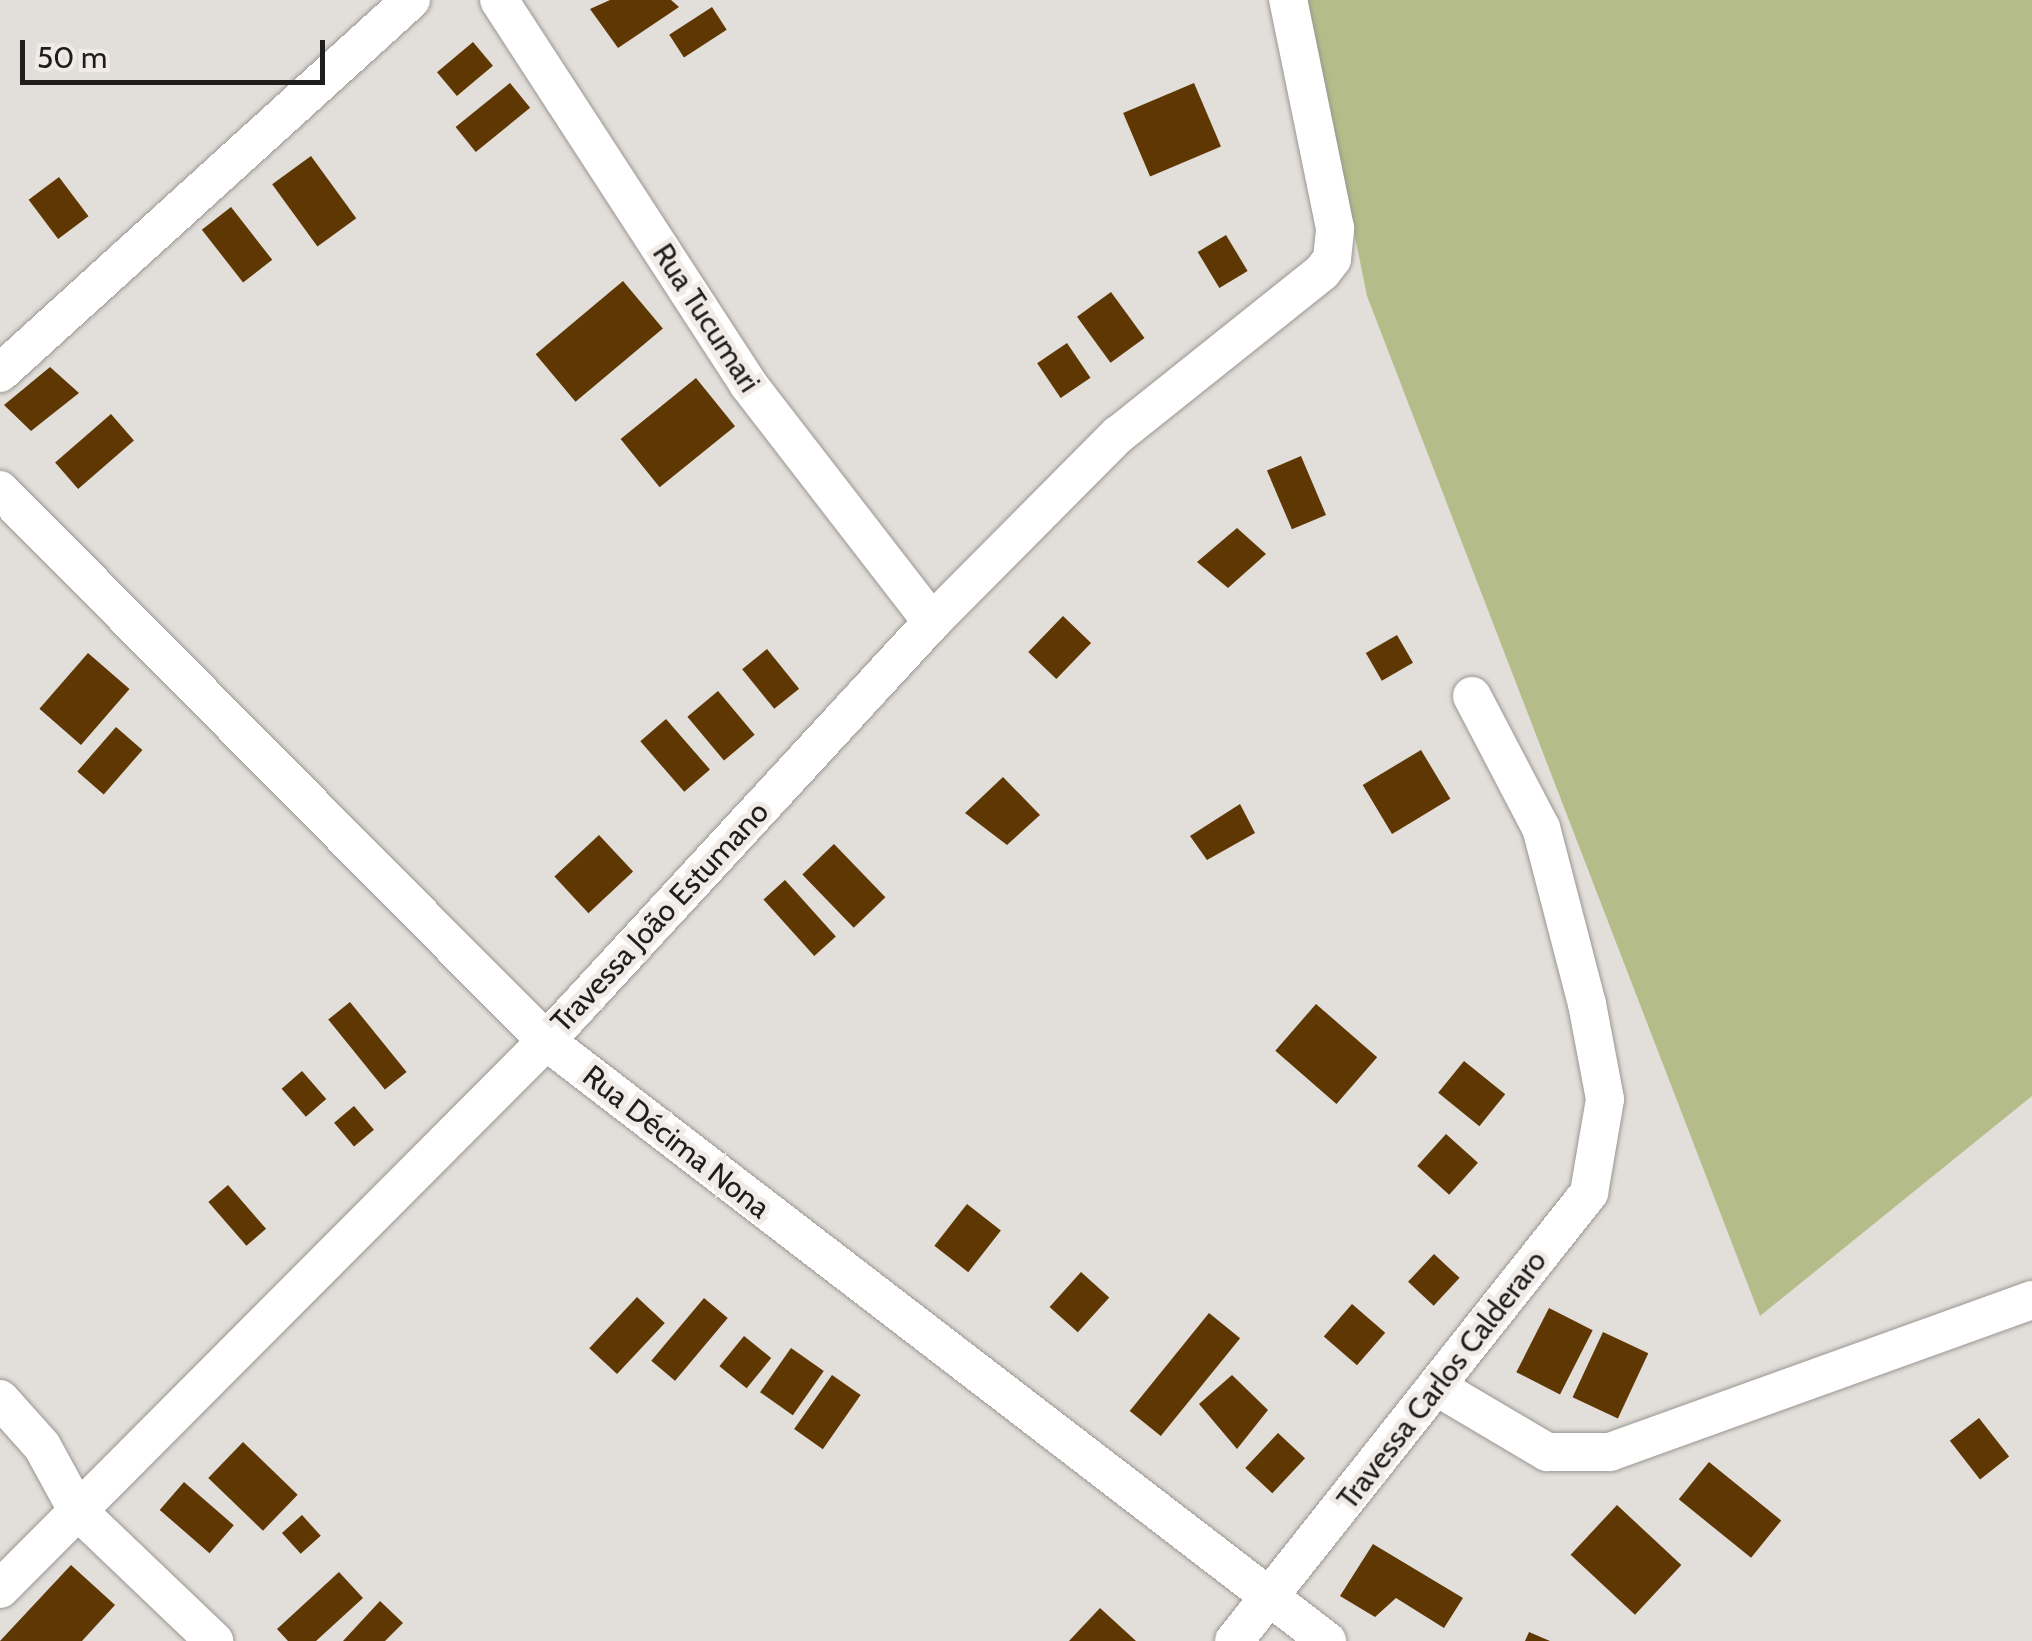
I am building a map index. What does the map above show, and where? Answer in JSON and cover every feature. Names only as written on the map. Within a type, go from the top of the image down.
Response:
[{"type":"street","points":[[0,372],[411,0]]},
{"type":"street","name":"Rua Tucumari","points":[[499,0],[748,384],[932,622]]},
{"type":"street","name":"Travessa João Estumano","points":[[0,1589],[546,1041],[932,622],[1118,435],[1332,258],[1330,200],[1288,0]]},
{"type":"street","name":"Rua Décima Nona","points":[[0,490],[546,1041],[1327,1641]]},
{"type":"street","name":"Travessa Carlos Calderaro","points":[[1234,1641],[1589,1193],[1605,1099],[1542,828],[1472,696]]},
{"type":"street","points":[[1437,1388],[1547,1452],[1610,1452],[2032,1300]]},
{"type":"street","points":[[0,1399],[42,1446],[77,1510],[214,1641]]},
{"type":"green space","points":[[1307,0],[2032,0],[2032,1096],[1760,1316],[1367,296]]},
{"type":"building","points":[[610,0],[671,0],[679,7],[618,48],[590,9]]},
{"type":"building","points":[[712,7],[727,30],[684,57],[669,35]]},
{"type":"building","points":[[473,42],[493,66],[457,96],[437,72]]},
{"type":"building","points":[[510,83],[530,108],[476,152],[456,127]]},
{"type":"building","points":[[1194,83],[1221,147],[1150,177],[1123,113]]},
{"type":"building","points":[[311,156],[356,218],[317,247],[272,184]]},
{"type":"building","points":[[59,177],[88,216],[58,239],[29,200]]},
{"type":"building","points":[[231,207],[272,260],[243,283],[202,230]]},
{"type":"building","points":[[1226,235],[1248,271],[1219,288],[1198,252]]},
{"type":"building","points":[[623,281],[663,328],[576,402],[536,354]]},
{"type":"building","points":[[1111,292],[1145,338],[1111,363],[1077,317]]},
{"type":"building","points":[[1067,343],[1090,378],[1061,398],[1037,363]]},
{"type":"building","points":[[50,367],[79,393],[31,431],[4,405]]},
{"type":"building","points":[[696,378],[735,426],[660,487],[621,439]]},
{"type":"building","points":[[111,414],[134,440],[78,489],[55,463]]},
{"type":"building","points":[[1301,456],[1326,515],[1292,529],[1267,470]]},
{"type":"building","points":[[1237,528],[1266,554],[1228,588],[1197,562]]},
{"type":"building","points":[[1063,616],[1091,643],[1056,679],[1028,652]]},
{"type":"building","points":[[1397,635],[1413,663],[1382,681],[1366,653]]},
{"type":"building","points":[[767,649],[799,689],[774,709],[742,669]]},
{"type":"building","points":[[88,653],[130,689],[81,745],[39,709]]},
{"type":"building","points":[[718,691],[755,735],[724,760],[687,717]]},
{"type":"building","points":[[666,719],[710,770],[684,792],[640,741]]},
{"type":"building","points":[[116,727],[142,750],[104,794],[77,772]]},
{"type":"building","points":[[1421,750],[1450,799],[1392,834],[1363,785]]},
{"type":"building","points":[[1003,777],[1040,815],[1007,845],[965,813]]},
{"type":"building","points":[[1240,804],[1255,833],[1207,860],[1190,836]]},
{"type":"building","points":[[599,835],[633,872],[588,913],[554,877]]},
{"type":"building","points":[[834,844],[885,897],[854,928],[802,875]]},
{"type":"building","points":[[785,880],[836,936],[814,956],[763,899]]},
{"type":"building","points":[[350,1002],[407,1072],[385,1090],[328,1020]]},
{"type":"building","points":[[1316,1004],[1377,1057],[1336,1104],[1275,1051]]},
{"type":"building","points":[[1464,1061],[1505,1094],[1479,1126],[1438,1093]]},
{"type":"building","points":[[302,1071],[326,1099],[306,1117],[282,1089]]},
{"type":"building","points":[[354,1106],[374,1130],[354,1146],[334,1123]]},
{"type":"building","points":[[1446,1134],[1478,1163],[1449,1195],[1417,1166]]},
{"type":"building","points":[[228,1185],[266,1229],[246,1246],[208,1202]]},
{"type":"building","points":[[967,1204],[1001,1230],[968,1272],[934,1246]]},
{"type":"building","points":[[1434,1254],[1460,1278],[1434,1306],[1408,1282]]},
{"type":"building","points":[[1081,1272],[1109,1297],[1078,1332],[1050,1307]]},
{"type":"building","points":[[637,1297],[665,1323],[617,1374],[589,1348]]},
{"type":"building","points":[[704,1298],[728,1318],[675,1381],[651,1361]]},
{"type":"building","points":[[1352,1304],[1385,1333],[1357,1365],[1324,1336]]},
{"type":"building","points":[[1549,1308],[1593,1330],[1560,1394],[1516,1372]]},
{"type":"building","points":[[1209,1313],[1240,1338],[1161,1436],[1130,1411]]},
{"type":"building","points":[[1603,1332],[1648,1353],[1618,1418],[1573,1397]]},
{"type":"building","points":[[744,1336],[771,1358],[747,1388],[719,1366]]},
{"type":"building","points":[[791,1348],[824,1371],[793,1415],[760,1392]]},
{"type":"building","points":[[832,1375],[861,1395],[823,1449],[794,1429]]},
{"type":"building","points":[[1232,1375],[1268,1410],[1237,1449],[1199,1404]]},
{"type":"building","points":[[1979,1418],[2009,1457],[1980,1479],[1950,1441]]},
{"type":"building","points":[[1278,1433],[1305,1458],[1272,1493],[1245,1468]]},
{"type":"building","points":[[243,1442],[298,1495],[263,1531],[208,1478]]},
{"type":"building","points":[[1709,1462],[1781,1521],[1751,1558],[1679,1499]]},
{"type":"building","points":[[184,1482],[234,1525],[210,1553],[160,1510]]},
{"type":"building","points":[[1617,1505],[1681,1565],[1635,1615],[1571,1555]]},
{"type":"building","points":[[302,1515],[321,1536],[301,1554],[282,1533]]},
{"type":"building","points":[[1373,1544],[1463,1598],[1444,1628],[1396,1598],[1375,1617],[1340,1596]]},
{"type":"building","points":[[71,1565],[115,1605],[82,1641],[0,1641]]},
{"type":"building","points":[[339,1572],[363,1598],[316,1641],[288,1641],[277,1629]]},
{"type":"building","points":[[380,1601],[403,1623],[385,1641],[343,1641]]},
{"type":"building","points":[[1100,1608],[1136,1641],[1069,1641]]},
{"type":"building","points":[[1529,1632],[1550,1641],[1525,1641]]}]
